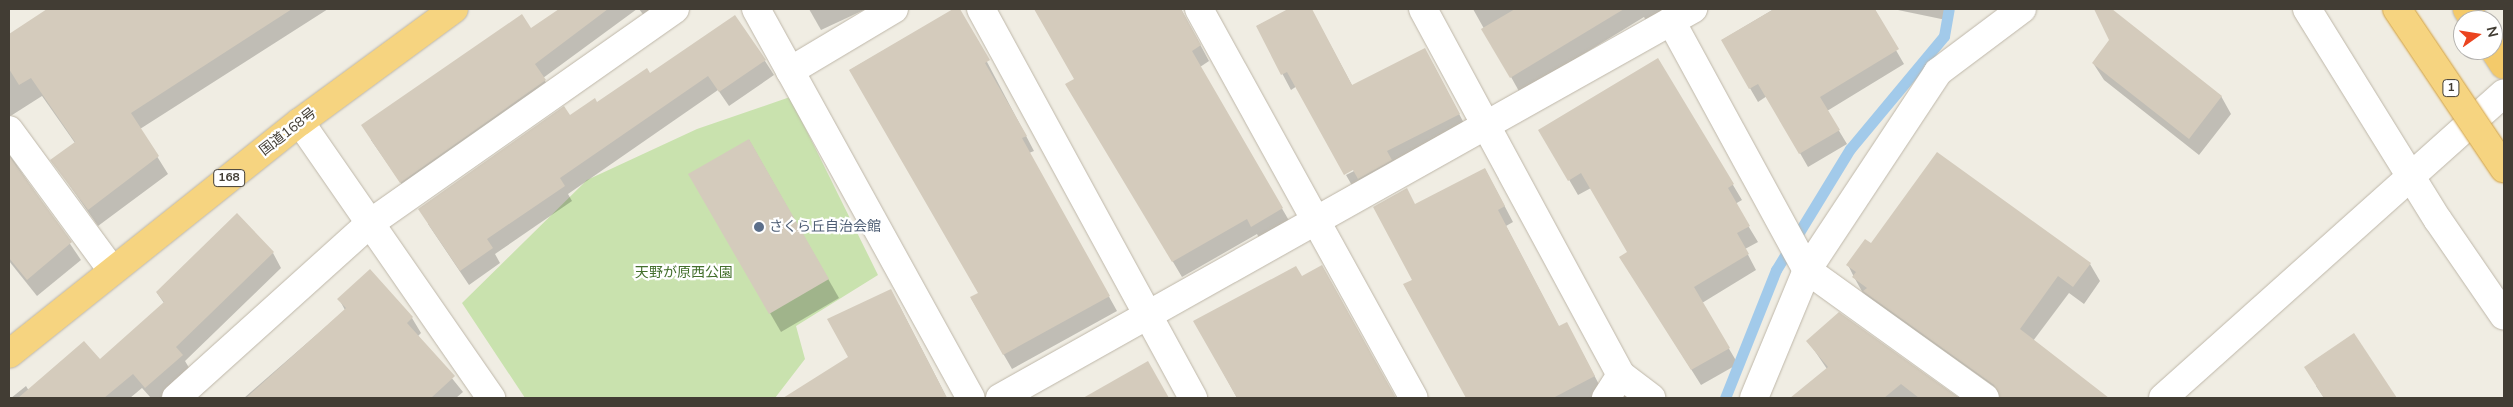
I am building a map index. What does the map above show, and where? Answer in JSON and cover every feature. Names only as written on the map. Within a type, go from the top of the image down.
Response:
[{"type":"highway","name":"国道168号","points":[[9,354],[300,122],[454,9]]},
{"type":"highway","name":"1","points":[[2397,9],[2504,168]]},
{"type":"street","points":[[176,398],[369,224],[675,9]]},
{"type":"street","points":[[756,9],[971,398]]},
{"type":"street","points":[[790,71],[894,9]]},
{"type":"street","points":[[981,9],[1192,398]]},
{"type":"street","points":[[1199,9],[1414,398]]},
{"type":"street","points":[[1423,9],[1621,375],[1652,398]]},
{"type":"street","points":[[1754,398],[1807,270],[1938,72],[2022,9]]},
{"type":"street","points":[[2307,9],[2413,174],[2438,220],[2504,316]]},
{"type":"street","points":[[1000,398],[1682,15],[1807,270],[1985,398]]},
{"type":"street","points":[[2163,398],[2504,93]]},
{"type":"street","points":[[300,122],[483,395]]},
{"type":"street","points":[[9,130],[112,270]]},
{"type":"street","points":[[1606,398],[1621,375]]},
{"type":"green space","name":"天野が原西公園","points":[[790,97],[878,275],[796,326],[805,359],[775,398],[525,398],[462,303],[587,180],[697,129]]},
{"type":"building","points":[[47,9],[292,9],[131,113],[159,156],[88,210],[50,160],[75,142],[31,78],[19,85],[9,69],[9,34]]},
{"type":"building","points":[[559,9],[608,9],[535,64],[546,80],[400,183],[361,125],[522,14],[531,28]]},
{"type":"building","points":[[953,9],[960,9],[990,60],[985,63],[1027,136],[1022,138],[1110,296],[1003,355],[970,297],[978,293],[849,70]]},
{"type":"building","points":[[1034,9],[1181,9],[1201,45],[1192,51],[1283,208],[1251,227],[1247,219],[1172,262],[1065,84],[1074,79]]},
{"type":"building","points":[[1288,9],[1312,9],[1352,85],[1425,48],[1460,114],[1387,151],[1392,160],[1358,179],[1353,170],[1344,175],[1287,72],[1281,75],[1256,26]]},
{"type":"building","points":[[1515,9],[1624,9],[1510,78],[1481,29]]},
{"type":"building","points":[[1774,9],[1875,9],[1899,49],[1820,97],[1840,130],[1799,154],[1758,84],[1749,89],[1721,40]]},
{"type":"building","points":[[2094,9],[2112,9],[2222,96],[2189,139],[2092,63],[2109,40]]},
{"type":"building","points":[[735,15],[766,60],[719,92],[708,76],[560,178],[565,186],[487,239],[493,248],[460,271],[418,209],[564,106],[570,115],[595,98],[597,102],[647,68],[650,73]]},
{"type":"building","points":[[1658,58],[1734,184],[1728,188],[1750,226],[1737,233],[1749,254],[1694,287],[1730,348],[1691,370],[1619,257],[1627,252],[1581,173],[1568,181],[1538,130]]},
{"type":"building","name":"さくら丘自治会館","points":[[749,139],[829,279],[769,314],[688,174]]},
{"type":"building","points":[[1937,152],[2091,263],[2073,287],[2058,276],[2020,329],[2109,398],[2000,398],[1994,385],[1863,291],[1867,288],[1852,277],[1856,272],[1846,265],[1865,239],[1871,243]]},
{"type":"building","points":[[9,156],[72,242],[27,280],[9,258]]},
{"type":"building","points":[[1485,168],[1505,206],[1498,210],[1559,326],[1567,322],[1595,376],[1553,398],[1466,398],[1403,284],[1412,280],[1373,207],[1407,188],[1415,204]]},
{"type":"building","points":[[237,213],[274,252],[176,347],[183,355],[145,388],[133,374],[104,398],[18,398],[84,341],[100,359],[164,302],[156,292]]},
{"type":"building","points":[[1322,265],[1396,398],[1237,398],[1193,321],[1296,266],[1302,276]]},
{"type":"building","points":[[370,269],[413,317],[407,323],[455,376],[431,398],[246,398],[346,308],[337,299]]},
{"type":"building","points":[[891,289],[947,398],[783,398],[848,357],[827,319]]},
{"type":"building","points":[[1839,312],[1959,398],[1919,398],[1901,384],[1884,398],[1790,398],[1828,367],[1806,341]]},
{"type":"building","points":[[2354,333],[2397,398],[2324,398],[2304,367]]},
{"type":"building","points":[[1148,361],[1169,398],[1083,398]]},
{"type":"waterway","points":[[1725,398],[1776,270],[1850,149],[1944,36],[1949,9]]},
{"type":"place","name":"さくら丘自治会館","points":[[759,227]]}]
